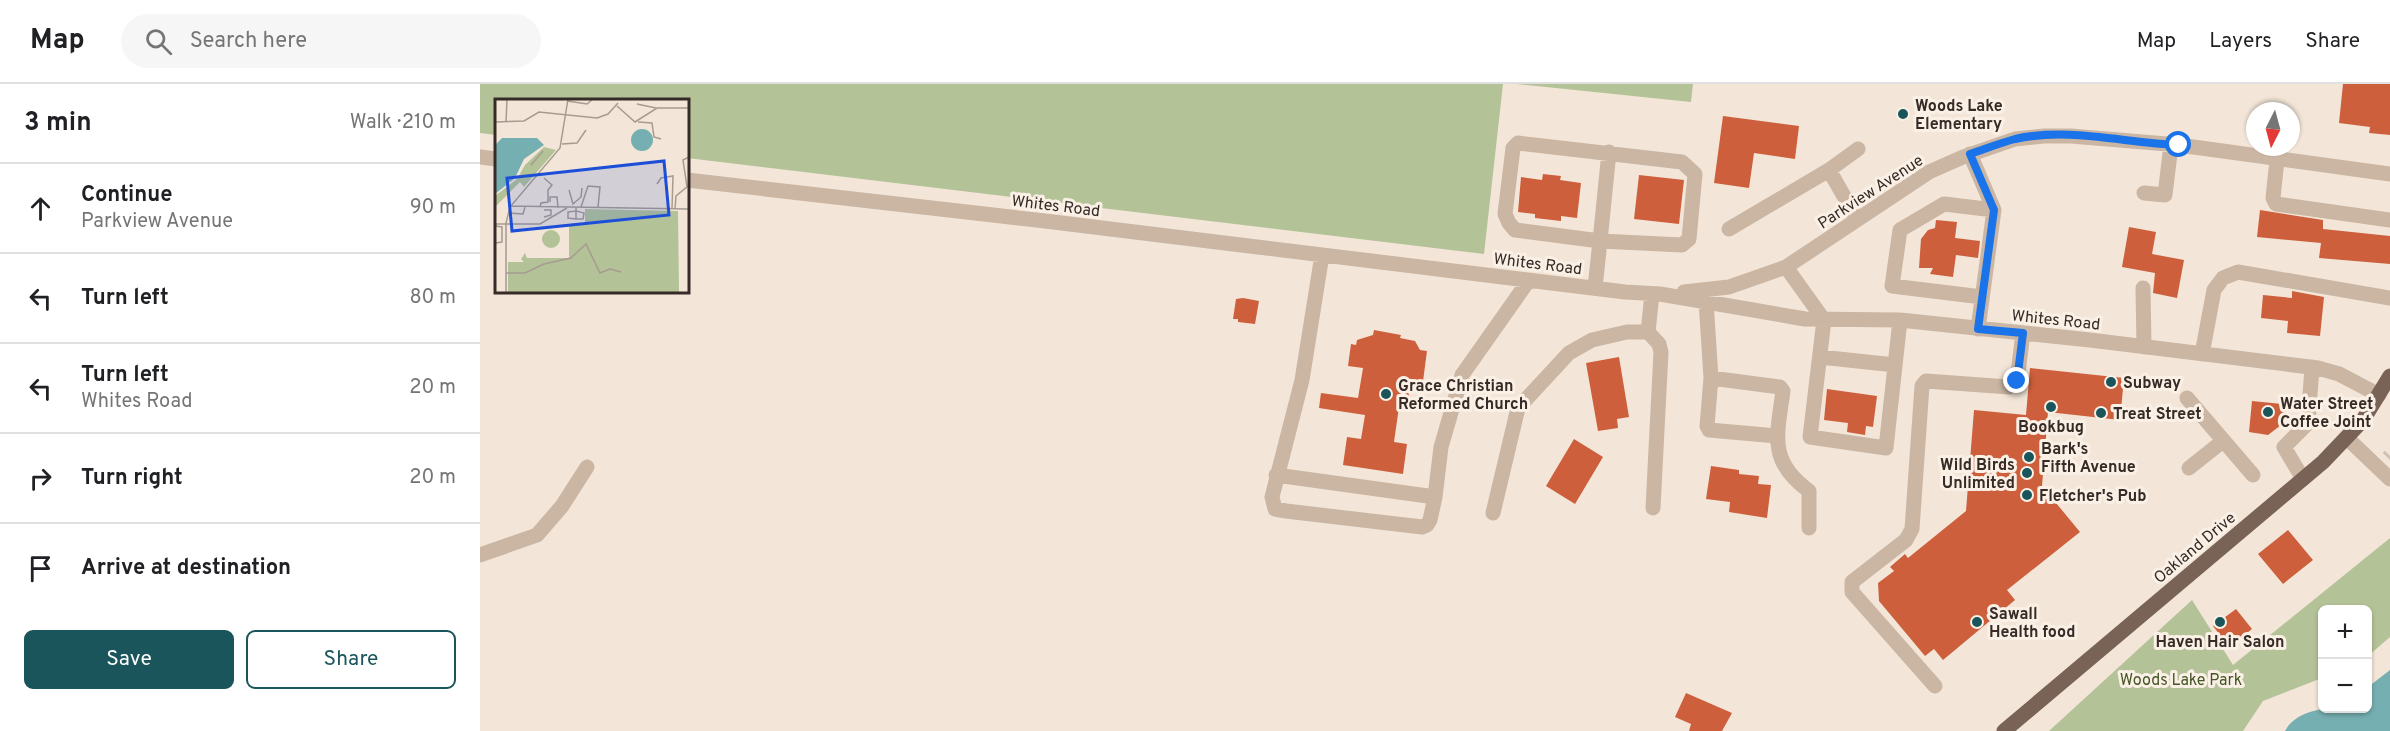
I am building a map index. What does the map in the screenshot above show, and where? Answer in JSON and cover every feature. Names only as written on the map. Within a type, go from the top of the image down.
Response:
[{"type":"main road","name":"Oakland Drive","points":[[2004,731],[2302,479],[2347,438],[2363,420],[2387,384]]},
{"type":"street","name":"Parkview Avenue","points":[[1656,294],[1730,287],[1786,267],[1929,172],[1970,154],[2015,139],[2071,136],[2171,145],[2390,174]]},
{"type":"street","points":[[1518,143],[1682,162],[1695,174],[1689,239],[1682,245],[1600,241],[1515,230],[1509,223],[1505,214],[1513,148],[1518,143]]},
{"type":"street","points":[[2144,193],[2165,195],[2171,145]]},
{"type":"street","points":[[1729,229],[1829,170],[1858,149]]},
{"type":"street","points":[[1595,288],[1609,152]]},
{"type":"street","points":[[1970,154],[1994,210],[1978,329]]},
{"type":"street","points":[[480,157],[495,159]]},
{"type":"street","points":[[2277,160],[2273,198],[2276,204],[2390,220]]},
{"type":"street","points":[[1829,170],[1857,219]]},
{"type":"street","name":"Whites Road","points":[[688,180],[1656,294],[1805,319],[1900,320],[2312,367],[2387,384]]},
{"type":"street","points":[[1982,297],[1892,286],[1900,230],[1944,204],[1994,210]]},
{"type":"street","points":[[1323,255],[1302,381],[1276,475],[1273,506],[1275,509],[1286,511],[1422,527],[1427,525],[1435,497],[1441,447],[1462,375],[1529,280]]},
{"type":"street","points":[[1786,267],[1824,320],[1810,436],[1886,448],[1900,320]]},
{"type":"street","points":[[2202,354],[2214,290],[2223,278],[2238,272],[2390,298]]},
{"type":"street","points":[[2143,288],[2144,347]]},
{"type":"street","points":[[1647,332],[1656,294]]},
{"type":"street","points":[[1706,302],[1711,378],[1707,426],[1709,430],[1777,436]]},
{"type":"street","points":[[1493,513],[1518,408],[1569,353],[1592,340],[1627,332],[1647,332],[1659,344],[1661,352],[1653,508]]},
{"type":"street","points":[[1935,686],[1852,592],[1852,582],[1906,540],[1912,529],[1922,386],[1926,381],[2009,387],[2017,381],[2023,333]]},
{"type":"street","points":[[1820,357],[1895,365]]},
{"type":"street","points":[[2302,479],[2284,447],[2308,423],[2312,367]]},
{"type":"street","points":[[1711,378],[1780,387],[1783,391],[1777,436],[1781,459],[1792,478],[1809,491],[1809,528]]},
{"type":"street","points":[[2187,398],[2253,475]]},
{"type":"street","points":[[2347,438],[2383,463],[2390,479]]},
{"type":"street","points":[[2189,468],[2223,441]]},
{"type":"street","points":[[480,555],[537,536],[561,506],[587,467]]},
{"type":"street","points":[[1276,475],[1435,497]]},
{"type":"green space","points":[[480,84],[1503,84],[1484,254],[688,158],[688,99],[495,99],[495,135],[480,133]]},
{"type":"green space","points":[[1516,84],[1693,84],[1691,102]]},
{"type":"green space","name":"Woods Lake Park","points":[[2390,538],[2390,637],[2372,653],[2372,605],[2318,605],[2318,680],[2263,701],[2243,731],[2049,731],[2192,600],[2233,665]]},
{"type":"water","points":[[2390,670],[2390,731],[2285,731],[2300,716],[2318,710],[2318,713],[2372,713],[2372,684]]},
{"type":"building","points":[[2343,84],[2390,84],[2390,135],[2369,133],[2370,127],[2339,123]]},
{"type":"building","points":[[1723,116],[1799,126],[1795,159],[1754,153],[1749,188],[1714,183]]},
{"type":"building","points":[[1543,174],[1561,176],[1560,180],[1581,183],[1577,218],[1561,216],[1561,221],[1535,218],[1535,214],[1518,212],[1521,177],[1542,180]]},
{"type":"building","points":[[1639,175],[1684,180],[1679,224],[1634,219]]},
{"type":"building","points":[[2260,210],[2323,220],[2323,229],[2390,236],[2390,264],[2319,258],[2321,243],[2257,237]]},
{"type":"building","points":[[1936,220],[1957,222],[1955,238],[1980,241],[1978,258],[1956,255],[1953,277],[1930,274],[1933,268],[1919,268],[1921,239],[1928,230],[1935,228]]},
{"type":"building","points":[[2129,227],[2156,232],[2152,254],[2184,260],[2177,298],[2153,293],[2155,273],[2122,267]]},
{"type":"building","points":[[2292,291],[2324,297],[2320,336],[2287,333],[2288,321],[2261,318],[2263,295],[2292,298]]},
{"type":"building","points":[[1236,299],[1259,301],[1255,324],[1238,322],[1238,319],[1233,319]]},
{"type":"building","points":[[1374,330],[1401,335],[1400,338],[1415,341],[1420,350],[1427,351],[1422,389],[1410,387],[1408,401],[1400,400],[1394,442],[1407,444],[1403,474],[1343,465],[1347,437],[1361,439],[1365,415],[1319,408],[1321,393],[1358,398],[1363,368],[1348,366],[1351,344],[1356,345],[1357,340],[1373,335]]},
{"type":"building","points":[[1619,357],[1629,417],[1617,419],[1618,428],[1598,431],[1586,363]]},
{"type":"building","points":[[2030,368],[2124,378],[2120,420],[2048,412],[2042,486],[2080,532],[2007,590],[2015,600],[1943,660],[1934,649],[1925,656],[1879,601],[1878,583],[1894,571],[1890,567],[1905,554],[1908,558],[1966,511],[1974,410],[2026,415]]},
{"type":"building","points":[[1827,389],[1877,396],[1873,427],[1866,426],[1865,435],[1847,432],[1848,423],[1824,420]]},
{"type":"building","name":"Water Street Coffee Joint","points":[[2252,401],[2282,404],[2289,419],[2268,435],[2249,432]]},
{"type":"building","points":[[1574,439],[1603,457],[1575,504],[1546,486]]},
{"type":"building","points":[[1711,466],[1739,470],[1739,474],[1759,476],[1758,484],[1771,485],[1767,518],[1729,512],[1730,502],[1706,499]]},
{"type":"building","points":[[2288,530],[2313,560],[2283,584],[2258,554]]},
{"type":"building","points":[[2236,609],[2252,629],[2229,647],[2213,626]]},
{"type":"building","points":[[1686,693],[1732,713],[1722,731],[1689,731],[1691,724],[1675,717]]},
{"type":"place","name":"Woods Lake Elementary","points":[[1903,114]]},
{"type":"place","name":"Subway","points":[[2111,382]]},
{"type":"place","name":"Grace Christian Reformed Church","points":[[1386,394]]},
{"type":"place","name":"Bookbug","points":[[2051,407]]},
{"type":"place","name":"Water Street Coffee Joint","points":[[2268,412]]},
{"type":"place","name":"Treat Street","points":[[2101,413]]},
{"type":"place","name":"Bark's Fifth Avenue","points":[[2029,457]]},
{"type":"place","name":"Wild Birds Unlimited","points":[[2027,473]]},
{"type":"place","name":"Fletcher's Pub","points":[[2027,495]]},
{"type":"place","name":"Sawall Health food","points":[[1977,622]]},
{"type":"place","name":"Haven Hair Salon","points":[[2220,622]]},
{"type":"route","points":[[2017,381],[2023,333],[1978,329],[1994,210],[1970,154],[2015,139],[2044,136],[2179,145]]}]
